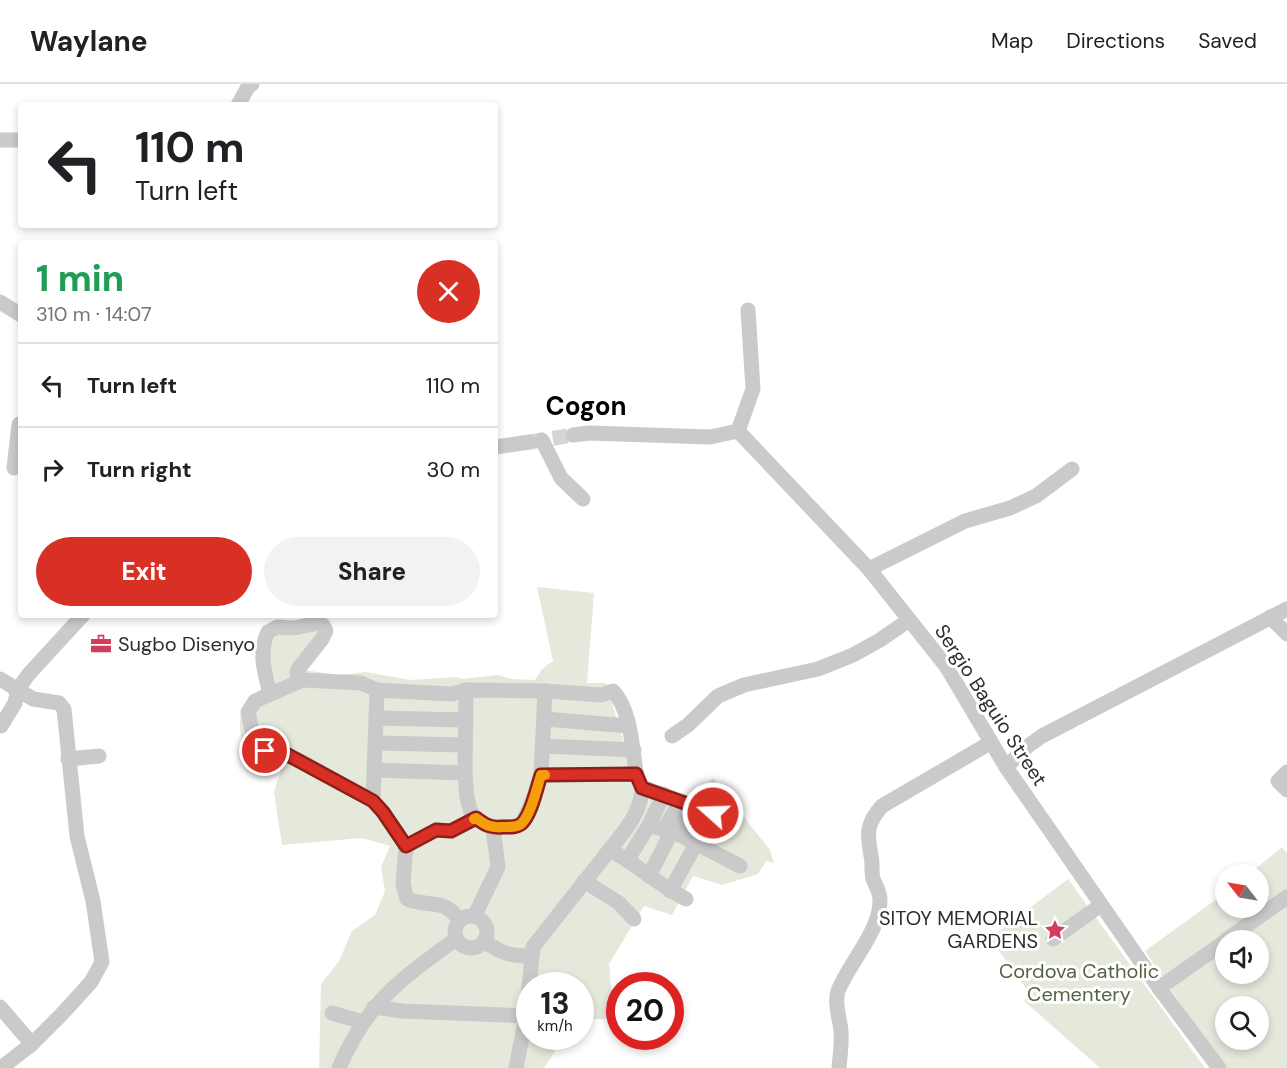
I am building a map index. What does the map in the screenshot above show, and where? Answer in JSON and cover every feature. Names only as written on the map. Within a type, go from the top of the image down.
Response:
[{"type":"street","points":[[240,102],[252,84]]},
{"type":"street","points":[[0,140],[18,140]]},
{"type":"street","points":[[0,302],[18,313]]},
{"type":"street","points":[[573,435],[589,433],[710,437],[738,431],[753,389],[748,310]]},
{"type":"street","points":[[12,468],[18,430]]},
{"type":"street","name":"Sergio Baguio Street","points":[[738,431],[869,569],[946,666],[1006,767],[1159,988],[1219,1068]]},
{"type":"street","points":[[498,447],[536,441],[561,478],[583,499]]},
{"type":"street","points":[[869,569],[965,521],[1010,508],[1036,496],[1072,469]]},
{"type":"street","points":[[1006,767],[1042,736],[1287,609]]},
{"type":"street","points":[[1270,617],[1287,634]]},
{"type":"street","points":[[1,726],[15,703],[18,689],[28,675],[80,618]]},
{"type":"street","points":[[672,736],[688,725],[718,696],[744,685],[818,669],[853,655],[909,620]]},
{"type":"street","points":[[270,694],[263,668],[263,650],[268,632],[276,627],[294,628],[319,623],[326,631],[299,668],[297,672],[299,681]]},
{"type":"street","points":[[0,679],[33,699],[62,705],[77,836],[93,901],[102,962],[91,982],[32,1044],[1,1068]]},
{"type":"street","points":[[459,920],[452,910],[440,904],[414,902],[407,899],[403,884],[406,846],[373,801],[297,759],[265,751],[257,744],[248,712],[255,701],[299,681],[361,683],[377,690],[452,694],[466,690],[601,694],[613,691],[621,699],[639,781],[631,821],[536,940],[530,972]]},
{"type":"street","points":[[373,801],[377,690]]},
{"type":"street","points":[[466,690],[467,798],[471,812],[476,818],[494,828],[516,826],[522,823],[530,807],[541,775],[545,691]]},
{"type":"street","points":[[376,718],[466,720]]},
{"type":"street","points":[[545,719],[628,726]]},
{"type":"street","points":[[376,743],[465,745]]},
{"type":"street","points":[[839,1068],[841,1031],[837,994],[879,914],[880,901],[873,877],[872,856],[868,845],[869,825],[872,817],[882,806],[990,743]]},
{"type":"street","points":[[543,746],[634,750]]},
{"type":"street","points":[[68,759],[99,756]]},
{"type":"street","points":[[375,770],[465,773]]},
{"type":"street","points":[[1287,771],[1278,781],[1287,790]]},
{"type":"street","points":[[541,775],[639,781],[664,794],[713,813]]},
{"type":"street","points":[[670,891],[713,813],[715,791]]},
{"type":"street","points":[[649,876],[665,830],[664,794]]},
{"type":"street","points":[[628,859],[665,830],[686,803]]},
{"type":"street","points":[[406,846],[436,830],[451,831],[476,818]]},
{"type":"street","points":[[475,915],[498,867],[494,828]]},
{"type":"street","points":[[665,830],[740,866]]},
{"type":"street","points":[[610,850],[628,859],[670,891],[686,899]]},
{"type":"street","points":[[584,881],[619,903],[634,919]]},
{"type":"street","points":[[1241,930],[1287,897]]},
{"type":"street","points":[[1053,939],[1101,905]]},
{"type":"street","points":[[475,915],[487,926],[488,934],[478,947],[469,948],[456,939],[455,932],[459,920],[475,915]]},
{"type":"street","points":[[339,1068],[349,1045],[374,1008],[403,977],[456,939]]},
{"type":"street","points":[[484,942],[514,957],[531,956]]},
{"type":"street","points":[[1159,988],[1215,949]]},
{"type":"street","points":[[0,1007],[32,1044]]},
{"type":"street","points":[[374,1008],[516,1016]]},
{"type":"street","points":[[332,1013],[363,1022]]},
{"type":"street","points":[[516,1068],[519,1050]]},
{"type":"green space","points":[[537,587],[594,593],[587,683],[606,683],[635,779],[699,805],[703,799],[703,790],[713,778],[770,850],[774,863],[766,861],[758,874],[722,885],[693,876],[672,915],[644,906],[609,964],[610,972],[606,972],[606,1019],[594,1019],[594,972],[516,972],[516,1050],[556,1050],[544,1068],[319,1068],[321,984],[339,961],[352,931],[375,915],[385,891],[381,867],[390,846],[362,838],[282,845],[274,792],[284,761],[253,756],[243,749],[240,730],[243,708],[263,688],[255,658],[265,628],[325,623],[303,670],[339,675],[366,672],[411,680],[456,677],[462,679],[498,675],[511,679],[535,680],[542,669],[553,661]]},
{"type":"green space","points":[[1282,847],[1287,853],[1287,1068],[1223,1068],[1145,951],[1215,900],[1215,918],[1269,918],[1269,864],[1261,864]]},
{"type":"green space","name":"Cordova Catholic Cementery","points":[[1068,879],[1205,1068],[1100,1068],[1024,1001],[1030,994],[990,938]]},
{"type":"tunnel","points":[[530,442],[573,435]]},
{"type":"slow traffic","points":[[474,819],[494,828],[516,826],[522,823],[541,775],[545,775]]},
{"type":"place","name":"Sugbo Disenyo","points":[[101,644]]},
{"type":"place","name":"SITOY MEMORIAL GARDENS","points":[[1055,930]]},
{"type":"district","name":"Cogon","points":[[586,406]]},
{"type":"route","points":[[265,751],[297,759],[373,801],[406,846],[436,830],[451,831],[476,818],[494,828],[516,826],[522,823],[541,775],[636,774],[642,788],[713,813]]}]
